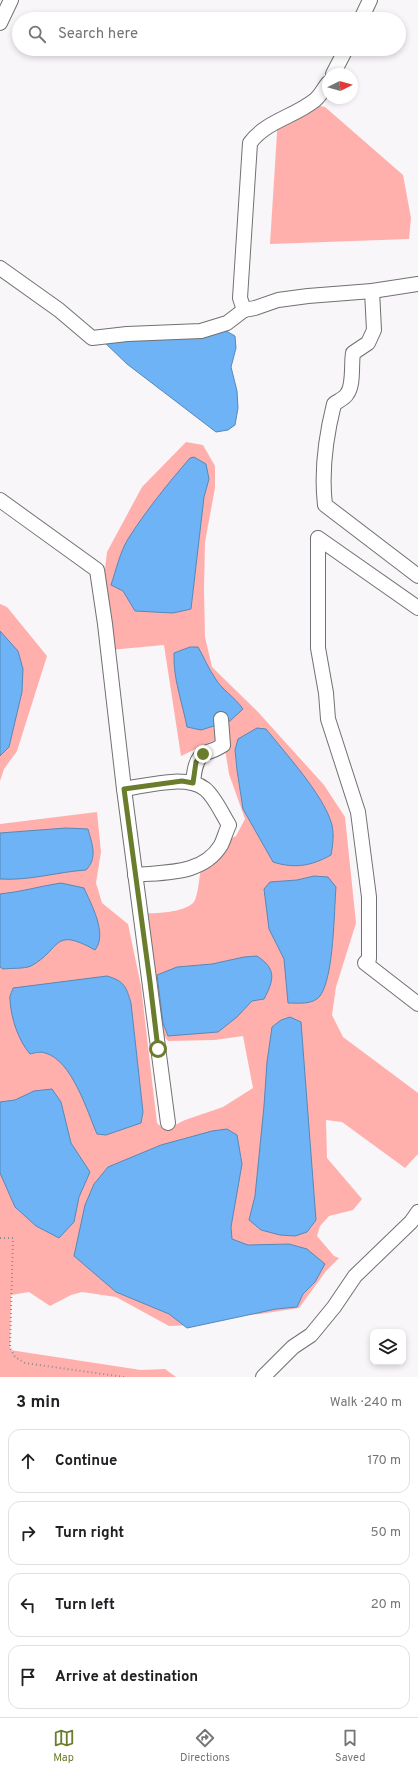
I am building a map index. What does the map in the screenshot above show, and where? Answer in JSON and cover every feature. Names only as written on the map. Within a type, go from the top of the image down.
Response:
[{"type":"lane","points":[[0,23],[11,0]]},
{"type":"lane","points":[[364,12],[370,0]]},
{"type":"lane","points":[[336,68],[342,56]]},
{"type":"lane","points":[[244,310],[240,298],[250,143],[256,134],[264,128],[315,100],[322,91]]},
{"type":"lane","points":[[0,268],[59,310],[92,338],[127,334],[201,332],[228,323],[244,310],[278,300],[372,291],[418,284]]},
{"type":"lane","points":[[372,291],[374,330],[368,343],[353,353],[351,365],[352,379],[347,394],[334,404],[327,434],[324,492],[325,505],[418,576]]},
{"type":"lane","points":[[0,500],[97,570],[168,1123]]},
{"type":"lane","points":[[418,608],[318,538],[318,648],[326,693],[328,720],[358,812],[365,864],[369,912],[368,959],[365,963],[418,1004]]},
{"type":"lane","points":[[193,783],[196,762],[203,754],[213,751],[223,745],[221,720]]},
{"type":"lane","points":[[124,789],[182,781],[193,783],[205,789],[229,825],[221,845],[210,858],[195,867],[178,871],[135,875]]},
{"type":"lane","points":[[263,1377],[293,1347],[311,1335],[334,1307],[355,1276],[411,1222],[418,1212]]},
{"type":"path","points":[[0,1238],[13,1238],[10,1348],[15,1357],[25,1362],[124,1377]]},
{"type":"shaded area","points":[[305,103],[325,107],[403,175],[411,218],[409,239],[270,244],[278,117]]},
{"type":"shaded area","points":[[186,442],[203,445],[215,466],[215,488],[205,542],[204,590],[205,637],[212,667],[258,712],[324,785],[345,817],[356,923],[336,987],[332,1015],[343,1037],[418,1093],[418,1154],[405,1168],[342,1122],[326,1120],[327,1158],[362,1199],[353,1210],[329,1216],[320,1226],[317,1236],[334,1256],[339,1258],[326,1271],[299,1308],[227,1317],[196,1325],[169,1326],[116,1297],[82,1292],[71,1295],[50,1306],[29,1292],[11,1295],[10,1350],[141,1370],[165,1369],[176,1377],[0,1377],[0,824],[97,812],[101,852],[96,883],[102,903],[128,924],[141,986],[157,1123],[165,1130],[185,1120],[223,1107],[253,1088],[243,1036],[215,1040],[168,1041],[162,1033],[139,913],[170,912],[186,908],[191,904],[195,900],[196,896],[202,859],[216,847],[236,836],[245,819],[229,774],[223,736],[181,756],[164,645],[110,650],[103,586],[107,552],[142,487]]},
{"type":"shaded area","points":[[0,604],[7,607],[47,656],[17,751],[4,769],[0,781]]},
{"type":"water","points":[[219,327],[235,336],[236,348],[231,367],[237,391],[238,408],[235,425],[228,430],[216,432],[127,364],[102,340]]},
{"type":"water","points":[[194,457],[206,464],[209,479],[204,497],[191,609],[173,613],[135,611],[123,591],[111,585],[120,555],[128,539],[150,508],[190,458]]},
{"type":"water","points":[[0,631],[18,651],[23,669],[22,692],[9,747],[0,756]]},
{"type":"water","points":[[190,647],[198,647],[218,682],[243,709],[230,721],[201,730],[187,727],[176,681],[174,653]]},
{"type":"water","points":[[257,728],[266,729],[313,788],[328,813],[333,832],[331,855],[317,862],[296,866],[273,862],[243,809],[237,770],[235,750],[238,739]]},
{"type":"water","points":[[66,828],[88,829],[93,856],[90,865],[86,870],[32,878],[0,879],[0,833]]},
{"type":"water","points":[[314,876],[328,877],[336,887],[331,959],[328,974],[325,987],[317,999],[305,1003],[288,1003],[284,959],[269,929],[264,889],[270,882],[297,880]]},
{"type":"water","points":[[61,883],[84,888],[94,910],[99,928],[99,943],[95,950],[81,943],[71,940],[64,940],[58,943],[31,966],[3,969],[0,967],[0,894]]},
{"type":"water","points":[[257,956],[268,966],[272,975],[270,986],[264,999],[252,1001],[237,1017],[218,1032],[168,1036],[163,1023],[157,975],[177,967],[212,964],[244,957]]},
{"type":"water","points":[[107,976],[121,982],[124,985],[131,1003],[143,1112],[141,1123],[106,1135],[97,1134],[83,1100],[71,1076],[63,1065],[55,1058],[43,1052],[30,1054],[22,1042],[16,1028],[12,1014],[10,996],[13,988]]},
{"type":"water","points":[[290,1017],[301,1022],[316,1220],[307,1232],[295,1236],[280,1235],[261,1230],[249,1220],[255,1196],[267,1062],[272,1027],[281,1020]]},
{"type":"water","points":[[52,1089],[61,1102],[71,1143],[90,1172],[79,1197],[74,1222],[59,1238],[36,1226],[15,1207],[0,1173],[0,1102],[15,1100],[34,1091]]},
{"type":"water","points":[[227,1129],[237,1135],[242,1164],[231,1227],[232,1239],[248,1245],[289,1244],[307,1249],[325,1264],[315,1282],[303,1294],[297,1307],[276,1309],[187,1328],[169,1314],[116,1292],[74,1256],[85,1205],[94,1184],[108,1167],[161,1145],[212,1131]]},
{"type":"route","points":[[158,1049],[124,789],[182,781],[193,783],[196,762],[203,754]]}]
